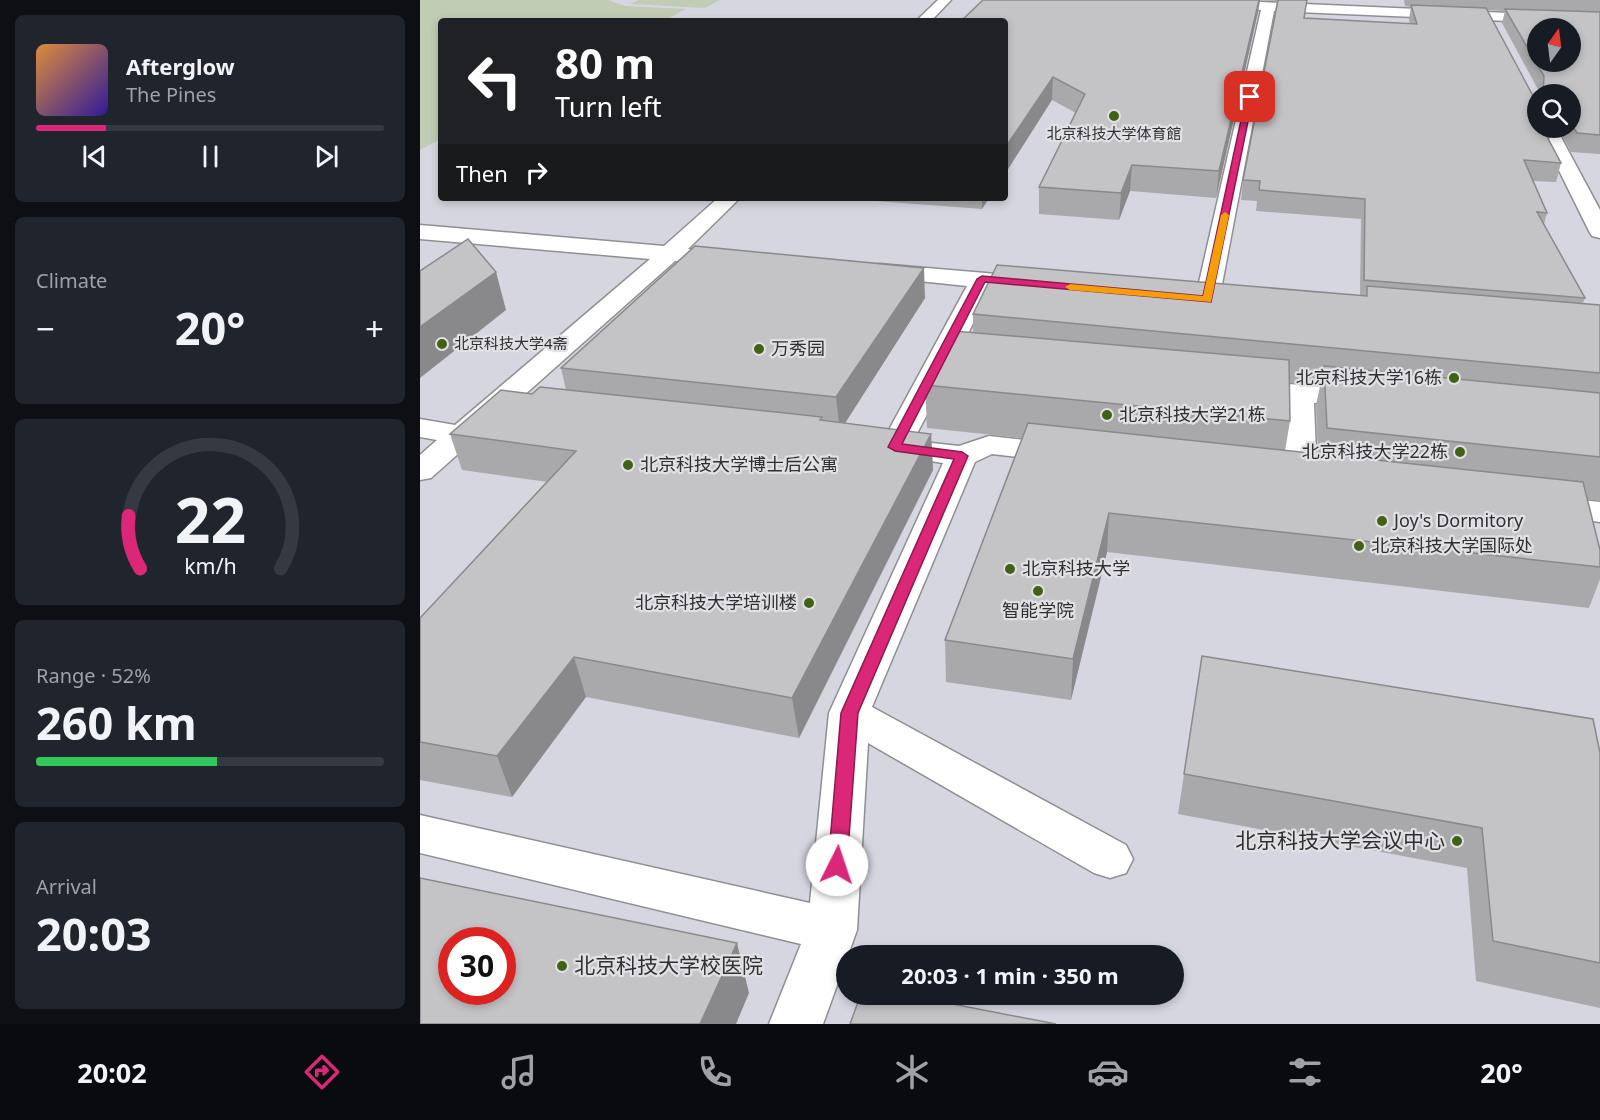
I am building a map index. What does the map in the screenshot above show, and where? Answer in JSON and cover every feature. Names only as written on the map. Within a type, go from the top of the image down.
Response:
[{"type":"street","points":[[925,18],[945,0]]},
{"type":"street","points":[[1198,4],[1600,21]]},
{"type":"street","points":[[1231,302],[1195,298],[1268,7]]},
{"type":"street","points":[[1489,16],[1500,37]]},
{"type":"street","points":[[1551,138],[1600,231]]},
{"type":"street","points":[[420,471],[727,201]]},
{"type":"street","points":[[420,232],[750,261]]},
{"type":"street","points":[[854,269],[1053,285]]},
{"type":"street","points":[[895,447],[982,279]]},
{"type":"street","points":[[942,360],[977,363]]},
{"type":"street","points":[[1216,386],[1346,398]]},
{"type":"street","points":[[1299,393],[1301,480]]},
{"type":"street","points":[[496,405],[531,409]]},
{"type":"street","points":[[420,428],[462,435]]},
{"type":"street","points":[[860,444],[962,456],[988,446],[1093,457]]},
{"type":"street","points":[[796,1024],[832,930],[849,713],[962,456]]},
{"type":"street","points":[[1520,504],[1600,512]]},
{"type":"street","points":[[849,713],[1110,859]]},
{"type":"street","points":[[420,834],[832,930]]},
{"type":"shaded area","name":"北京科技大学","points":[[420,0],[1600,0],[1600,1024],[420,1024]]},
{"type":"green space","points":[[420,0],[608,0],[625,6],[686,9],[669,18],[438,18],[438,141],[420,150]]},
{"type":"green space","points":[[639,0],[720,0],[705,8],[630,4]]},
{"type":"building","name":"北京科技大学体育館","points":[[983,0],[1259,0],[1219,171],[1132,165],[1121,193],[1039,187],[1085,94],[1053,77],[1008,144],[1008,18],[964,18]]},
{"type":"building","points":[[1278,0],[1307,0],[1304,18],[1417,24],[1411,5],[1486,8],[1527,85],[1527,138],[1548,138],[1561,163],[1524,160],[1547,213],[1537,212],[1585,298],[1364,280],[1365,199],[1259,190],[1260,181],[1243,180]]},
{"type":"building","points":[[1505,9],[1600,12],[1600,135],[1581,133],[1581,84],[1544,84],[1542,72],[1581,72],[1581,18],[1527,18],[1527,47]]},
{"type":"building","points":[[468,239],[496,272],[420,327],[420,271]]},
{"type":"building","name":"万秀园","points":[[695,246],[924,268],[836,397],[561,368]]},
{"type":"building","points":[[997,265],[1367,296],[1367,286],[1600,305],[1600,373],[973,314]]},
{"type":"building","points":[[954,331],[1289,360],[1290,421],[925,385]]},
{"type":"building","points":[[1324,366],[1600,393],[1600,457],[1327,428]]},
{"type":"building","points":[[540,387],[822,417],[820,420],[931,434],[792,698],[574,657],[497,756],[420,742],[420,618],[576,451],[450,434],[501,390],[532,394]]},
{"type":"building","points":[[1028,423],[1583,482],[1600,550],[1600,567],[1109,513],[1073,659],[945,640]]},
{"type":"building","name":"北京科技大学会议中心","points":[[1202,656],[1593,719],[1600,753],[1600,963],[1493,941],[1482,828],[1184,774]]},
{"type":"building","points":[[420,878],[737,943],[700,1024],[420,1024]]},
{"type":"building","points":[[857,1005],[958,1005],[1056,1024],[850,1024]]},
{"type":"slow traffic","points":[[1070,287],[1207,300],[1225,215]]},
{"type":"place","name":"北京科技大学体育館","points":[[1114,116]]},
{"type":"place","name":"北京科技大学4斋","points":[[442,344]]},
{"type":"place","name":"万秀园","points":[[759,349]]},
{"type":"place","name":"北京科技大学16栋","points":[[1454,378]]},
{"type":"place","name":"北京科技大学21栋","points":[[1107,415]]},
{"type":"place","name":"北京科技大学22栋","points":[[1460,452]]},
{"type":"place","name":"北京科技大学博士后公寓","points":[[628,465]]},
{"type":"place","name":"Joy's Dormitory","points":[[1382,521]]},
{"type":"place","name":"北京科技大学国际处","points":[[1359,546]]},
{"type":"place","name":"北京科技大学","points":[[1010,569]]},
{"type":"place","name":"智能学院","points":[[1038,591]]},
{"type":"place","name":"北京科技大学培训楼","points":[[809,603]]},
{"type":"place","name":"北京科技大学会议中心","points":[[1457,841]]},
{"type":"place","name":"北京科技大学校医院","points":[[562,966]]},
{"type":"route","points":[[837,865],[849,713],[962,456],[895,447],[982,279],[1207,300],[1250,97]]}]
